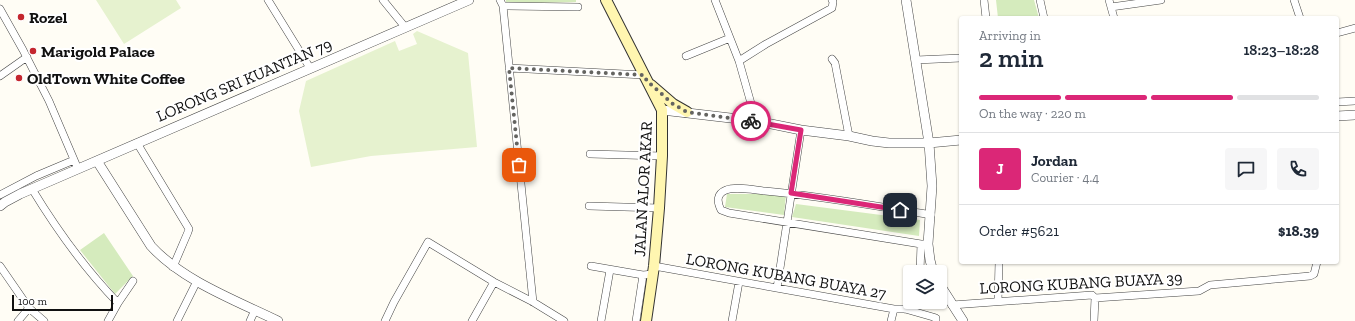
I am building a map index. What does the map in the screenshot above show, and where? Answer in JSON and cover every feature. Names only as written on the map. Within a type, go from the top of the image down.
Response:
[{"type":"main road","name":"JALAN ALOR AKAR","points":[[606,0],[662,110],[662,156],[659,208],[650,271],[646,321]]},
{"type":"main road","points":[[645,78],[673,104],[687,112]]},
{"type":"street","points":[[268,0],[310,68]]},
{"type":"street","points":[[383,0],[405,27]]},
{"type":"street","name":"LORONG SRI KUANTAN 79","points":[[1,197],[32,189],[469,0]]},
{"type":"street","points":[[715,0],[739,61],[756,121]]},
{"type":"street","points":[[739,61],[766,44],[832,8],[832,0]]},
{"type":"street","points":[[906,0],[929,142],[932,186],[931,215],[921,265]]},
{"type":"street","points":[[984,0],[986,16]]},
{"type":"street","points":[[1040,0],[1044,16]]},
{"type":"street","points":[[1113,16],[1110,4],[1161,0]]},
{"type":"street","points":[[1294,0],[1299,16]]},
{"type":"street","points":[[534,302],[502,3],[578,7]]},
{"type":"street","points":[[0,9],[49,100],[78,169]]},
{"type":"street","points":[[1339,32],[1355,28]]},
{"type":"street","points":[[686,56],[730,38]]},
{"type":"street","points":[[0,76],[27,58]]},
{"type":"street","points":[[916,60],[959,58]]},
{"type":"street","points":[[832,59],[835,63],[849,136]]},
{"type":"street","points":[[509,68],[645,78]]},
{"type":"street","points":[[1339,102],[1355,101]]},
{"type":"street","points":[[662,110],[756,121],[801,130],[889,143],[959,140]]},
{"type":"street","points":[[1339,116],[1355,115]]},
{"type":"street","points":[[777,288],[801,130]]},
{"type":"street","points":[[137,143],[189,229],[173,267]]},
{"type":"street","points":[[590,154],[662,156]]},
{"type":"street","points":[[1,197],[36,176],[74,160]]},
{"type":"street","points":[[97,161],[151,246],[161,258],[197,282],[278,321]]},
{"type":"street","points":[[32,189],[71,248],[94,278],[118,303]]},
{"type":"street","points":[[925,244],[729,213],[721,210],[717,202],[721,194],[726,190],[746,189],[791,193],[931,215]]},
{"type":"street","points":[[589,206],[659,208]]},
{"type":"street","points":[[385,321],[428,242],[494,282],[534,302],[559,320]]},
{"type":"street","points":[[925,244],[931,265]]},
{"type":"street","points":[[998,301],[999,264]]},
{"type":"street","name":"LORONG KUBANG BUAYA 39","points":[[952,305],[1092,295],[1095,298],[1199,290],[1210,285],[1310,276],[1314,274],[1316,264]]},
{"type":"street","points":[[0,266],[29,308],[44,321]]},
{"type":"street","name":"LORONG KUBANG BUAYA 27","points":[[591,266],[610,270],[650,271],[739,282],[894,309],[903,309]]},
{"type":"street","points":[[601,321],[610,270]]},
{"type":"street","points":[[636,321],[650,271]]},
{"type":"street","points":[[108,321],[133,281]]},
{"type":"street","points":[[177,321],[197,282]]},
{"type":"street","points":[[472,321],[494,282]]},
{"type":"street","points":[[732,321],[739,282]]},
{"type":"street","points":[[947,297],[963,321]]},
{"type":"street","points":[[1094,321],[1095,298]]},
{"type":"street","points":[[18,321],[29,308]]},
{"type":"street","points":[[891,321],[894,309]]},
{"type":"street","name":"LORONG KUBANG BUAYA 27","points":[[905,309],[936,320]]},
{"type":"street","points":[[250,321],[255,310]]},
{"type":"green space","points":[[96,0],[176,0],[181,8],[124,44]]},
{"type":"green space","points":[[506,0],[576,0],[576,2],[506,3]]},
{"type":"green space","points":[[996,0],[1034,0],[1038,16],[998,16]]},
{"type":"green space","points":[[417,31],[468,53],[477,147],[371,156],[311,167],[299,111],[306,81],[395,41],[399,51],[417,44],[413,34]]},
{"type":"green space","points":[[727,194],[786,194],[784,215],[725,207]]},
{"type":"green space","points":[[796,204],[920,220],[919,236],[792,217]]},
{"type":"green space","points":[[104,233],[133,276],[115,294],[80,250]]},
{"type":"way so far","points":[[519,165],[509,68],[644,75],[647,81],[673,104],[687,112],[751,121]]},
{"type":"place","name":"Rozel","points":[[21,17]]},
{"type":"place","name":"Marigold Palace","points":[[33,51]]},
{"type":"place","name":"OldTown White Coffee","points":[[19,78]]},
{"type":"route","points":[[751,121],[801,130],[791,193],[900,210]]}]
